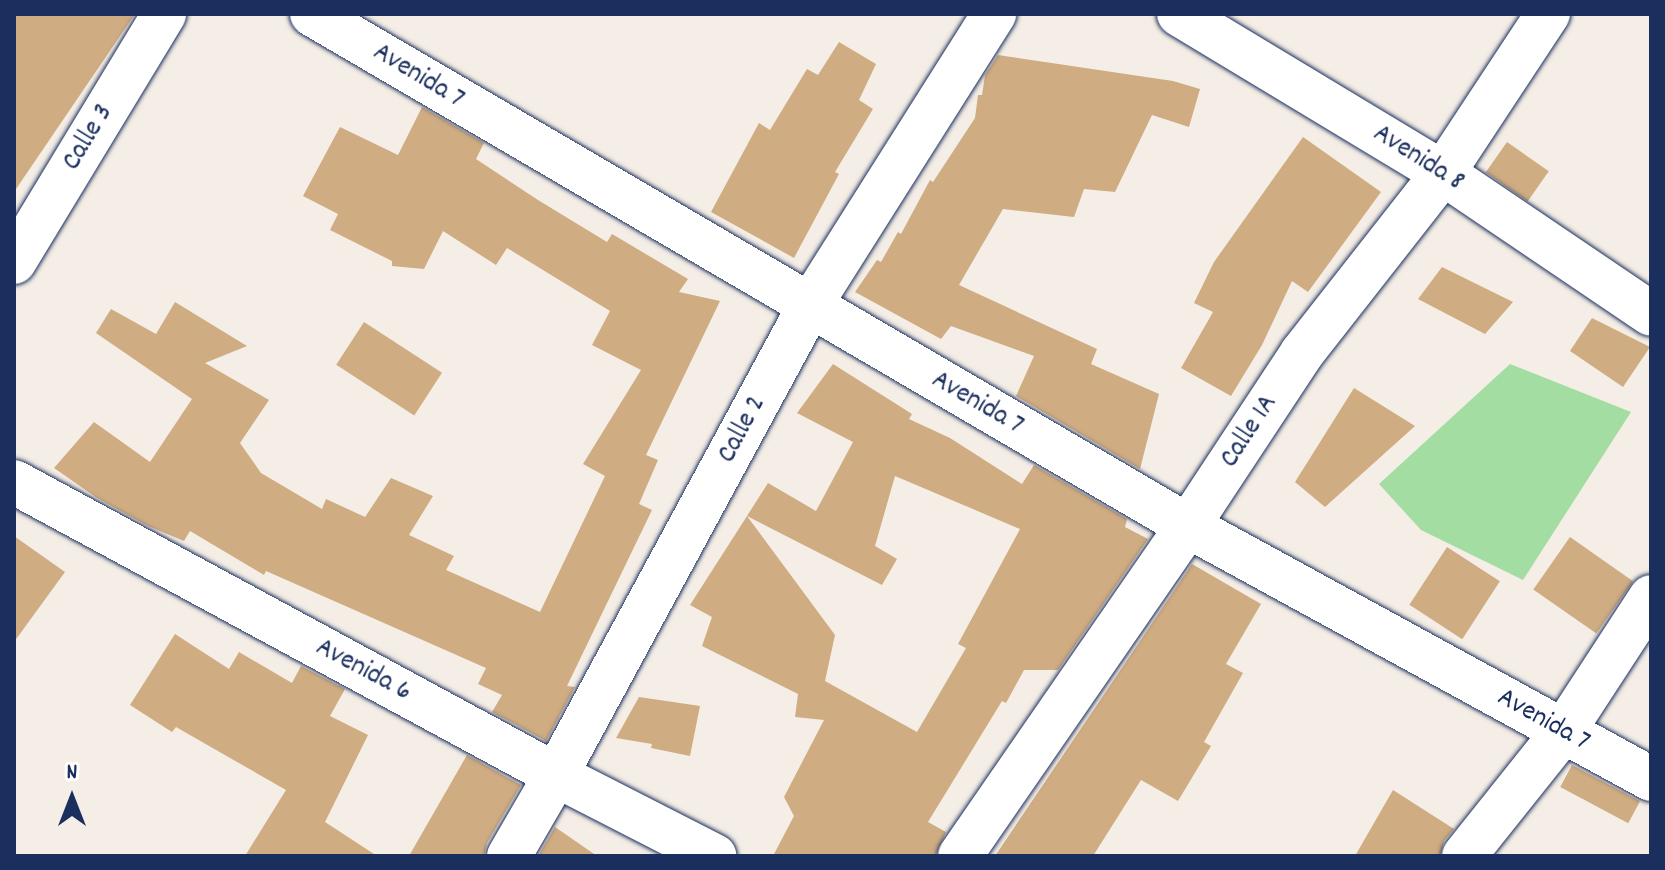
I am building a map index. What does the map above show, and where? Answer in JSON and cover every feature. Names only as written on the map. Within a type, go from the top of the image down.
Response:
[{"type":"street","name":"Calle 3","points":[[14,262],[164,14]]},
{"type":"street","name":"Avenida 7","points":[[312,14],[1188,526],[1651,779]]},
{"type":"street","name":"Calle 2","points":[[509,856],[556,775],[809,307],[994,14]]},
{"type":"street","name":"Avenida 8","points":[[1179,14],[1443,173],[1651,314]]},
{"type":"street","name":"Calle 1A","points":[[960,856],[1188,526],[1302,353],[1443,173],[1548,14]]},
{"type":"street","name":"Avenida 6","points":[[14,482],[556,775],[714,856]]},
{"type":"street","points":[[1464,856],[1563,732],[1651,597]]},
{"type":"green space","points":[[1510,364],[1631,412],[1523,580],[1421,530],[1379,484]]},
{"type":"building","points":[[14,14],[135,14],[14,192]]},
{"type":"building","points":[[839,42],[876,64],[859,100],[873,109],[835,172],[839,174],[794,258],[711,212],[759,123],[770,130],[807,69],[818,75]]},
{"type":"building","points":[[998,55],[1173,81],[1200,89],[1189,127],[1152,115],[1115,192],[1084,189],[1074,217],[1003,209],[959,285],[1097,349],[1091,364],[1159,394],[1140,469],[1016,396],[1034,356],[951,326],[941,339],[855,292],[877,260],[881,262],[898,232],[901,234],[930,180],[933,182],[975,118],[985,75]]},
{"type":"building","points":[[422,107],[484,143],[476,159],[538,200],[607,242],[612,234],[688,279],[679,292],[720,301],[646,455],[658,460],[639,504],[652,510],[567,686],[575,687],[546,741],[492,712],[502,695],[478,684],[486,668],[266,571],[264,575],[190,531],[184,541],[148,526],[97,498],[54,468],[94,422],[150,462],[192,399],[96,333],[111,309],[156,334],[175,302],[247,346],[205,363],[269,400],[240,443],[261,473],[322,509],[326,499],[365,517],[391,478],[433,496],[409,535],[454,556],[446,570],[540,612],[605,476],[583,464],[641,370],[592,345],[610,311],[507,248],[496,265],[443,231],[424,269],[392,266],[392,261],[330,230],[338,214],[303,196],[340,127],[398,155]]},
{"type":"building","points":[[1303,137],[1381,192],[1308,292],[1292,281],[1262,345],[1231,396],[1181,368],[1213,312],[1194,303],[1214,262]]},
{"type":"building","points":[[1507,142],[1549,171],[1528,202],[1486,172]]},
{"type":"building","points":[[1442,267],[1513,302],[1485,334],[1418,299]]},
{"type":"building","points":[[1592,318],[1650,347],[1623,387],[1570,351]]},
{"type":"building","points":[[364,322],[442,373],[414,415],[336,365]]},
{"type":"building","points":[[833,364],[912,414],[909,419],[950,438],[1022,484],[1034,465],[1127,519],[1125,527],[1148,539],[1058,670],[1024,670],[1006,703],[1002,701],[928,822],[946,832],[935,856],[773,856],[794,816],[784,797],[824,720],[795,717],[798,694],[702,646],[712,617],[690,605],[768,483],[816,511],[853,442],[797,413]],"holes":[[[895,476],[1020,529],[958,644],[966,648],[917,732],[825,681],[835,635],[747,516],[882,585],[897,559],[875,546]]]},
{"type":"building","points":[[1354,388],[1415,426],[1325,507],[1295,482]]},
{"type":"building","points":[[14,536],[65,572],[14,642]]},
{"type":"building","points":[[1570,537],[1633,581],[1596,634],[1533,589]]},
{"type":"building","points":[[1447,547],[1500,581],[1462,639],[1409,605]]},
{"type":"building","points":[[1192,564],[1261,604],[1226,664],[1243,673],[1204,742],[1211,746],[1178,801],[1141,780],[1093,856],[995,856]]},
{"type":"building","points":[[175,634],[229,669],[239,652],[292,683],[301,666],[345,689],[330,716],[368,735],[325,822],[377,856],[245,856],[286,790],[176,727],[172,732],[130,705]]},
{"type":"building","points":[[639,697],[700,706],[690,756],[651,748],[652,744],[616,738]]},
{"type":"building","points":[[467,755],[521,785],[487,843],[484,856],[409,856]]},
{"type":"building","points":[[1572,765],[1640,801],[1628,823],[1560,787]]},
{"type":"building","points":[[1393,790],[1454,829],[1444,841],[1440,856],[1355,856]]},
{"type":"building","points":[[555,827],[597,856],[538,856]]}]
